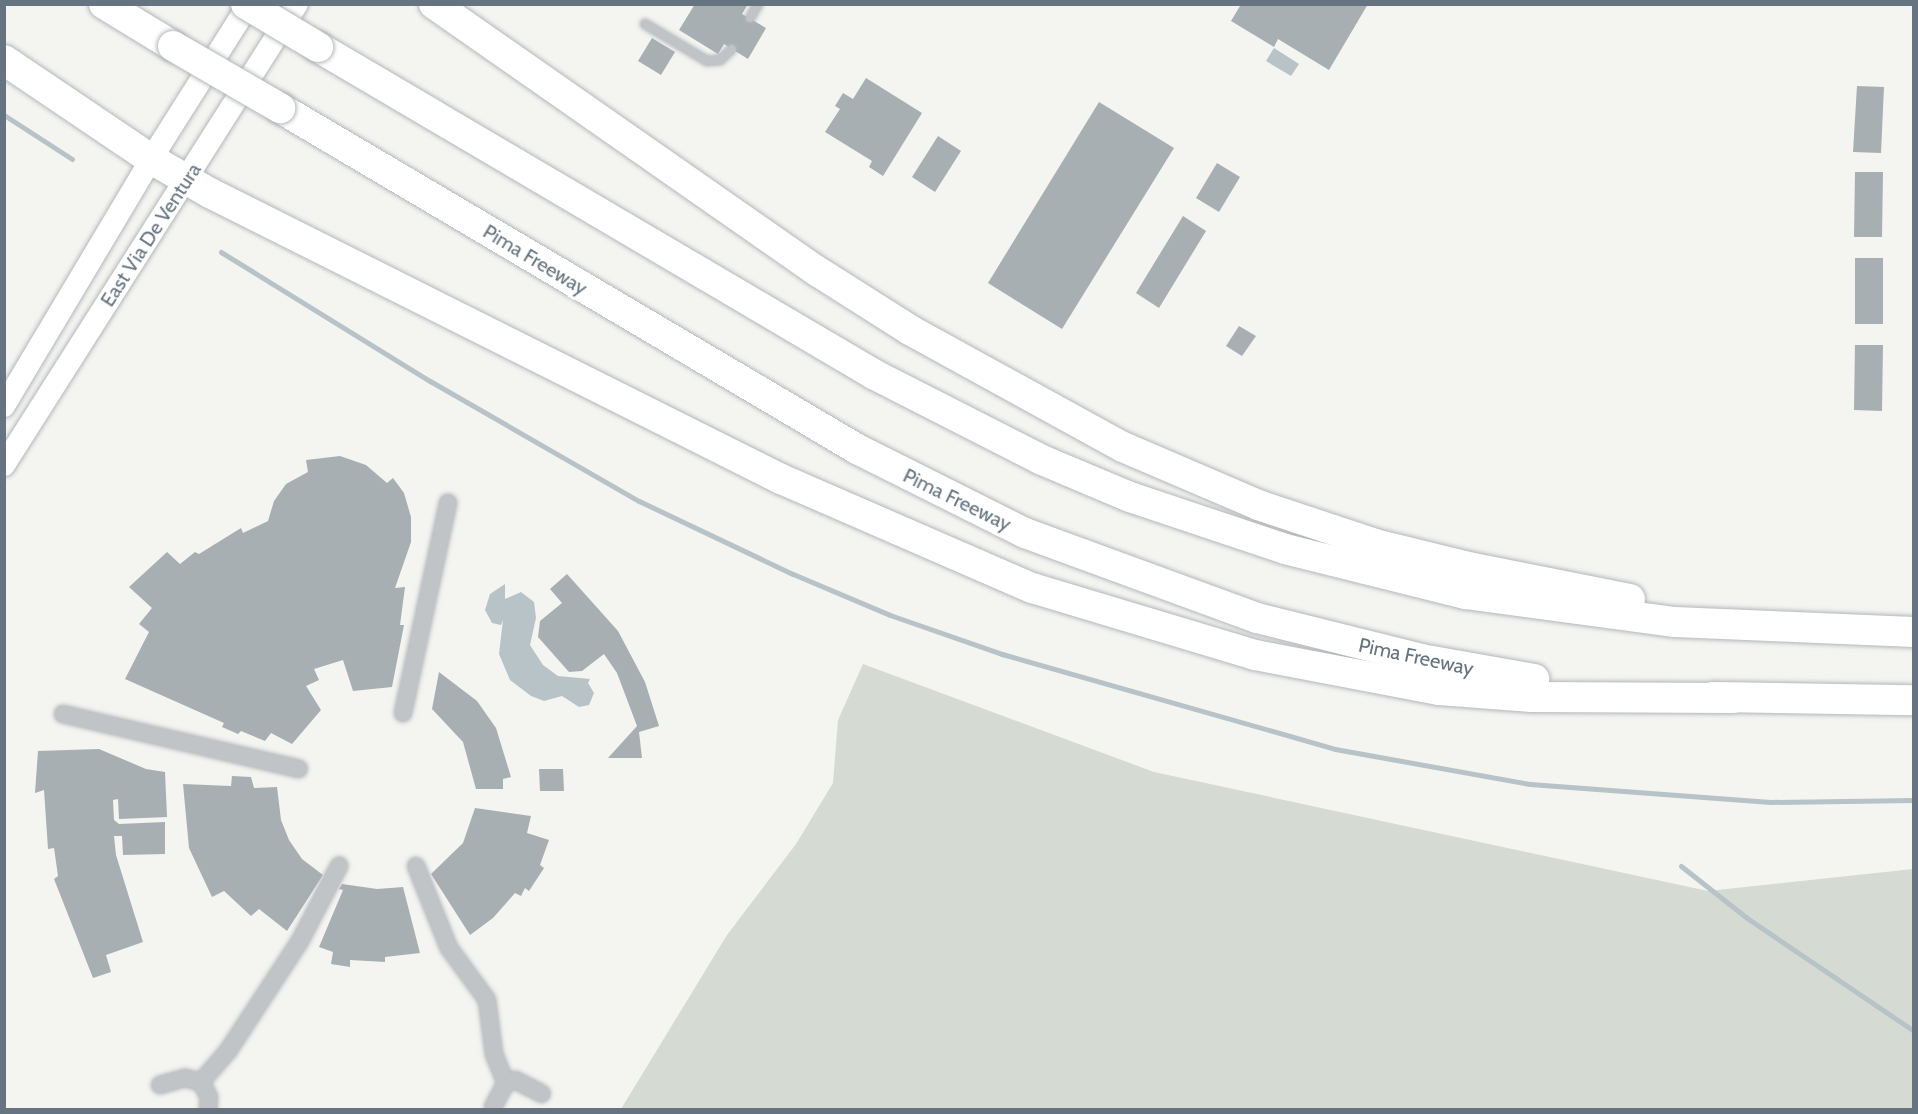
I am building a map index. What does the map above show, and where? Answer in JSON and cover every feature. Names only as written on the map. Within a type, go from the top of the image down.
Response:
[{"type":"highway","name":"Pima Freeway","points":[[104,4],[857,449],[1006,524],[1091,560],[1257,618],[1421,659],[1615,690],[1733,698],[1914,700]]},
{"type":"highway","points":[[247,4],[875,375],[1042,460],[1130,497],[1285,549],[1465,594],[1675,622],[1914,632]]},
{"type":"highway","points":[[434,4],[841,286],[1009,386],[1123,447],[1258,505],[1375,544],[1473,568],[1768,626]]},
{"type":"highway","points":[[4,60],[186,180],[781,479],[883,526],[1032,588],[1256,655],[1439,690],[1532,698],[1733,698]]},
{"type":"street","name":"East Via De Ventura","points":[[4,406],[151,159],[247,4]]},
{"type":"street","name":"East Via De Ventura","points":[[4,465],[297,4]]},
{"type":"street","points":[[403,712],[447,503]]},
{"type":"street","points":[[63,714],[298,769]]},
{"type":"street","points":[[416,866],[449,948],[487,1000],[494,1054],[506,1083]]},
{"type":"street","points":[[201,1082],[228,1051],[300,941],[339,867]]},
{"type":"street","points":[[160,1085],[185,1078],[201,1082],[209,1097],[208,1110]]},
{"type":"street","points":[[506,1083],[525,1082],[542,1094]]},
{"type":"street","points":[[493,1107],[506,1083]]},
{"type":"lane","points":[[750,18],[758,4]]},
{"type":"lane","points":[[645,24],[707,61],[720,60],[732,49]]},
{"type":"shaded area","points":[[1274,48],[1299,64],[1291,76],[1266,61]]},
{"type":"shaded area","points":[[505,584],[505,599],[521,592],[534,602],[536,618],[530,645],[543,665],[558,676],[590,679],[588,683],[594,693],[589,705],[579,707],[562,696],[544,701],[531,696],[510,680],[499,654],[503,620],[501,625],[492,623],[485,610],[490,594]]},
{"type":"shaded area","points":[[863,664],[1154,772],[1708,891],[1913,869],[1913,1109],[621,1109],[727,935],[796,844],[833,783],[838,720]]},
{"type":"building","points":[[695,4],[748,4],[742,14],[766,28],[748,59],[724,44],[718,54],[679,30]]},
{"type":"building","points":[[1237,4],[1368,4],[1329,70],[1278,39],[1274,47],[1231,21],[1240,6]]},
{"type":"building","points":[[652,38],[675,52],[661,75],[638,61]]},
{"type":"building","points":[[866,78],[922,113],[883,176],[869,167],[872,161],[825,132],[840,109],[835,106],[843,93],[853,99]]},
{"type":"building","points":[[1857,86],[1884,87],[1881,153],[1853,152]]},
{"type":"building","points":[[1099,102],[1174,148],[1062,329],[988,283]]},
{"type":"building","points":[[938,136],[961,151],[935,192],[912,177]]},
{"type":"building","points":[[1217,163],[1240,177],[1219,212],[1196,198]]},
{"type":"building","points":[[1855,172],[1883,172],[1882,237],[1854,237]]},
{"type":"building","points":[[1183,216],[1206,231],[1159,308],[1136,293]]},
{"type":"building","points":[[1855,258],[1883,258],[1883,324],[1855,324]]},
{"type":"building","points":[[1239,326],[1256,336],[1242,356],[1226,346]]},
{"type":"building","points":[[1855,345],[1883,345],[1882,411],[1854,410]]},
{"type":"building","points":[[340,456],[366,465],[387,483],[393,478],[404,493],[411,517],[411,542],[395,588],[405,587],[400,625],[404,625],[392,687],[353,691],[343,660],[314,669],[319,680],[306,686],[321,710],[292,744],[271,733],[265,741],[241,731],[238,734],[222,727],[224,723],[125,679],[149,632],[139,624],[152,608],[129,587],[167,552],[180,564],[195,552],[199,554],[241,528],[243,533],[268,521],[274,501],[286,484],[308,472],[306,460]]},
{"type":"building","points":[[567,574],[618,631],[645,682],[659,726],[639,732],[642,758],[608,758],[637,726],[617,673],[604,654],[582,671],[569,672],[538,637],[540,621],[562,603],[550,589]]},
{"type":"building","points":[[439,672],[477,701],[496,728],[511,777],[503,779],[503,789],[476,789],[463,742],[432,709]]},
{"type":"building","points":[[99,749],[146,769],[165,772],[167,817],[119,819],[118,799],[113,800],[114,820],[119,824],[165,822],[165,854],[123,855],[122,836],[114,836],[116,855],[143,942],[106,955],[111,972],[93,978],[54,879],[58,876],[54,848],[48,849],[44,790],[35,793],[38,751]]},
{"type":"building","points":[[539,769],[563,769],[564,791],[540,791]]},
{"type":"building","points":[[232,776],[251,777],[254,788],[277,787],[281,820],[289,840],[302,859],[323,875],[287,931],[259,909],[251,916],[224,891],[212,897],[189,848],[183,784],[231,786]]},
{"type":"building","points":[[475,808],[531,816],[527,833],[549,840],[540,865],[544,868],[529,891],[525,888],[521,896],[515,893],[493,918],[470,935],[431,874],[463,843]]},
{"type":"building","points":[[342,884],[377,889],[403,887],[420,953],[385,957],[385,962],[350,960],[350,967],[331,964],[333,952],[319,947],[343,890],[339,889]]},
{"type":"waterway","points":[[4,115],[72,159]]},
{"type":"waterway","points":[[221,252],[430,381],[639,501],[793,574],[890,615],[1002,654],[1335,749],[1530,784],[1770,802],[1914,800]]},
{"type":"waterway","points":[[1681,866],[1747,918],[1914,1031]]}]
